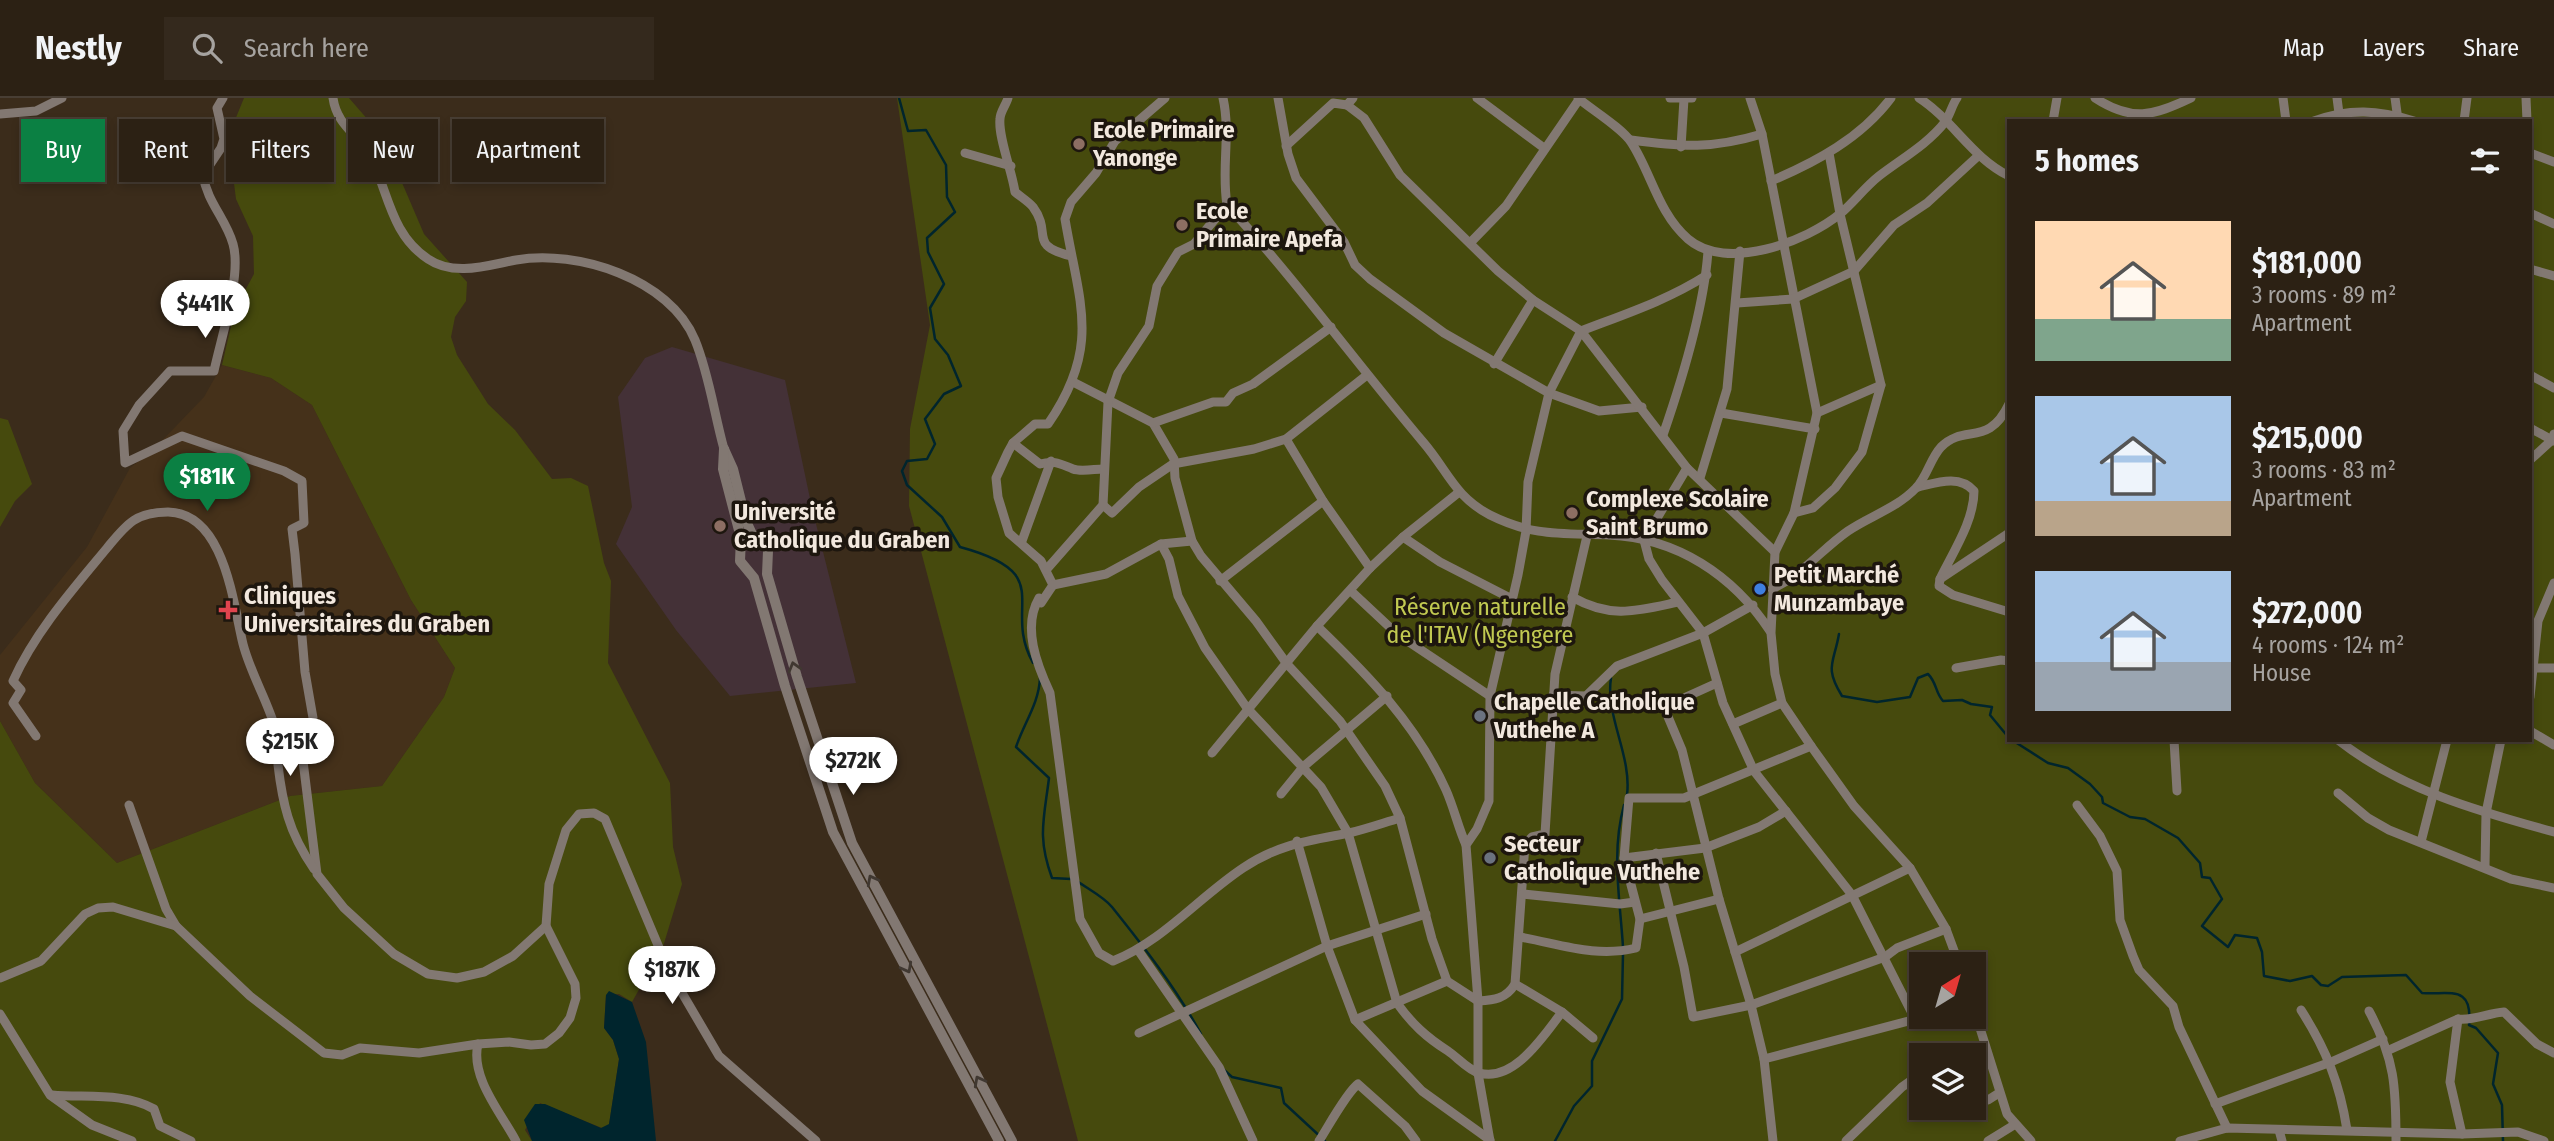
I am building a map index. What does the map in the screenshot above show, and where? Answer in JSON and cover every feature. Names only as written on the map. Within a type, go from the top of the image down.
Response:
[{"type":"street","points":[[0,114],[36,111],[62,98]]},
{"type":"street","points":[[223,98],[217,108],[224,139],[222,148],[203,175],[212,204],[234,246],[235,272],[214,371],[170,371],[139,405],[123,431],[125,463],[182,436],[284,471],[302,481],[304,523],[292,529],[290,536],[295,554],[305,671],[313,718],[303,761],[317,874]]},
{"type":"street","points":[[333,98],[335,115],[371,158],[398,229],[430,261],[443,266],[473,268],[534,258],[554,258],[617,273],[649,289],[673,309],[695,340],[724,449],[752,534],[765,542],[768,551],[767,574],[797,677],[852,843],[1012,1141]]},
{"type":"street","points":[[1008,98],[1000,116],[1000,134],[1012,166],[1015,192],[1033,208],[1042,228],[1043,243],[1051,251],[1071,256]]},
{"type":"street","points":[[1053,585],[1046,570],[1022,541],[1009,533],[1000,511],[996,478],[1013,443],[1035,424],[1048,424],[1073,382],[1083,338],[1084,320],[1071,256],[1067,210],[1096,173],[1115,141],[1165,98]]},
{"type":"street","points":[[1223,98],[1227,129],[1223,179],[1227,205],[1331,327],[1426,445],[1458,492],[1488,514],[1526,531],[1608,535],[1644,540],[1697,558],[1753,606],[1771,633]]},
{"type":"street","points":[[1279,98],[1286,146],[1296,178],[1344,242],[1355,265],[1416,314],[1494,364],[1549,393],[1598,411],[1642,407]]},
{"type":"street","points":[[1477,98],[1544,148]]},
{"type":"street","points":[[1471,242],[1506,206],[1579,98],[1631,140],[1647,179],[1676,226],[1688,238],[1709,251],[1782,247],[1840,214],[1877,178],[1920,146],[1947,120],[1957,98]]},
{"type":"street","points":[[1670,98],[1688,99],[1681,147]]},
{"type":"street","points":[[1750,98],[1762,134],[1782,247],[1817,413],[1794,513],[1775,552],[1771,633],[1775,674],[1782,703],[1854,806],[1910,868],[1946,929],[1955,952]]},
{"type":"street","points":[[1771,181],[1829,153],[1868,124],[1891,98]]},
{"type":"street","points":[[1919,98],[1947,120],[1978,156],[2007,175]]},
{"type":"street","points":[[2053,119],[2057,98]]},
{"type":"street","points":[[2095,98],[2128,114],[2144,115],[2191,98]]},
{"type":"street","points":[[2283,98],[2286,119]]},
{"type":"street","points":[[2337,98],[2340,116],[2366,109],[2399,119],[2395,98]]},
{"type":"street","points":[[2465,119],[2468,98]]},
{"type":"street","points":[[2526,98],[2527,119]]},
{"type":"street","points":[[1286,146],[1333,100],[1350,102],[1364,118],[1400,175],[1532,300],[1581,331],[1687,468],[1775,552]]},
{"type":"street","points":[[1631,140],[1681,147],[1725,145],[1762,134]]},
{"type":"street","points":[[965,153],[1012,166]]},
{"type":"street","points":[[1794,513],[1813,508],[1835,488],[1862,452],[1881,385],[1840,214],[1829,153]]},
{"type":"street","points":[[2532,153],[2554,162]]},
{"type":"street","points":[[1737,303],[1793,299],[1854,271],[1894,225],[1927,203],[1978,156]]},
{"type":"street","points":[[1046,570],[1103,505],[1108,401],[1118,373],[1149,326],[1156,287],[1178,252],[1194,244],[1227,205]]},
{"type":"street","points":[[2532,214],[2554,225]]},
{"type":"street","points":[[1663,435],[1707,275],[1709,251]]},
{"type":"street","points":[[1700,478],[1721,413],[1732,357],[1740,251]]},
{"type":"street","points":[[2532,269],[2554,276]]},
{"type":"street","points":[[1466,845],[1478,829],[1489,801],[1490,696],[1526,531],[1526,495],[1549,393],[1581,331],[1654,304],[1707,275]]},
{"type":"street","points":[[1494,364],[1532,300]]},
{"type":"street","points":[[1153,423],[1213,402],[1226,402],[1233,393],[1253,384],[1331,327]]},
{"type":"street","points":[[1103,505],[1112,513],[1139,487],[1173,464],[1254,449],[1286,439],[1367,375]]},
{"type":"street","points":[[2532,375],[2554,388]]},
{"type":"street","points":[[1073,382],[1153,423],[1174,459],[1192,541],[1220,581],[1256,621],[1287,664],[1346,729],[1372,765],[1400,818],[1447,981],[1478,1001],[1499,998],[1509,993],[1514,984],[1524,894],[1525,844],[1532,837],[1545,834],[1553,695],[1587,536]]},
{"type":"street","points":[[1817,413],[1881,385]]},
{"type":"street","points":[[1772,589],[1788,582],[1847,532],[1898,504],[1918,487],[1941,447],[1992,429],[2002,421],[2007,409]]},
{"type":"street","points":[[1721,413],[1815,429]]},
{"type":"street","points":[[2532,429],[2553,438],[2532,458]]},
{"type":"street","points":[[1286,439],[1323,501],[1370,568]]},
{"type":"street","points":[[1013,443],[1040,464],[1051,461],[1066,463],[1074,470],[1103,469]]},
{"type":"street","points":[[724,449],[723,469],[741,538],[740,561],[754,578],[785,687],[833,832],[999,1141]]},
{"type":"street","points":[[1022,541],[1051,461]]},
{"type":"street","points":[[1687,468],[1644,540],[1649,559],[1703,633],[1717,683],[1754,771],[1852,895],[1909,1000]]},
{"type":"street","points":[[1918,487],[1946,480],[1970,486],[1974,491],[1974,504],[1968,522],[1939,586],[1953,595],[2007,611]]},
{"type":"street","points":[[1212,753],[1317,626],[1370,568],[1458,492]]},
{"type":"street","points":[[1220,581],[1323,501]]},
{"type":"street","points":[[36,736],[13,703],[21,690],[13,681],[23,659],[61,602],[80,584],[126,524],[152,512],[178,512],[197,524],[213,540],[233,589],[243,645],[278,735],[278,768],[288,817],[298,845],[344,908],[394,954],[428,974],[457,978],[484,972],[513,956],[546,926]]},
{"type":"street","points":[[741,538],[752,534]]},
{"type":"street","points":[[1940,579],[2007,534]]},
{"type":"street","points":[[1403,537],[1440,562],[1512,599]]},
{"type":"street","points":[[1192,541],[1161,544],[1106,574],[1053,585],[1041,603],[1039,598],[1035,606],[1032,630],[1036,662],[1050,693],[1080,919],[1099,953],[1113,961],[1142,947],[1244,867],[1297,841],[1348,833],[1400,818]]},
{"type":"street","points":[[1161,544],[1169,559],[1178,597],[1205,648],[1247,708],[1321,787],[1348,833],[1397,1003],[1422,1035],[1478,1073],[1510,1068],[1540,1041],[1562,1012]]},
{"type":"street","points":[[754,578],[767,574]]},
{"type":"street","points":[[2532,685],[2538,621],[2554,583]]},
{"type":"street","points":[[1351,591],[1397,634],[1490,696]]},
{"type":"street","points":[[1572,597],[1592,608],[1619,613],[1678,601]]},
{"type":"street","points":[[1553,695],[1586,696],[1617,666],[1703,633],[1753,606]]},
{"type":"street","points":[[1317,626],[1404,716],[1446,790],[1466,845],[1478,1001],[1478,1073],[1490,1141]]},
{"type":"street","points":[[1956,668],[2001,660],[2007,662]]},
{"type":"street","points":[[2535,668],[2554,668]]},
{"type":"street","points":[[1717,683],[1686,697],[1666,712],[1682,750],[1705,848],[1751,1005],[1764,1059],[1773,1141]]},
{"type":"street","points":[[1281,794],[1303,767],[1387,696]]},
{"type":"street","points":[[1733,724],[1782,703]]},
{"type":"street","points":[[2532,733],[2554,745]]},
{"type":"street","points":[[2174,742],[2177,791]]},
{"type":"street","points":[[2342,742],[2377,767],[2434,796],[2554,832]]},
{"type":"street","points":[[2421,842],[2447,742]]},
{"type":"street","points":[[2485,866],[2486,813],[2501,742]]},
{"type":"street","points":[[1520,936],[1590,952],[1614,953],[1631,949],[1638,943],[1640,919],[1624,858],[1629,798],[1684,798],[1811,746]]},
{"type":"street","points":[[2338,793],[2368,818],[2421,842],[2485,866],[2511,879],[2554,888]]},
{"type":"street","points":[[129,805],[166,909],[176,926],[250,996],[324,1053],[342,1055],[360,1048],[419,1053],[478,1044],[545,1044],[559,1034],[570,1018],[576,998],[575,984],[564,956],[546,926],[549,884],[566,830],[579,814],[594,813],[605,819],[668,969],[719,1056],[816,1141]]},
{"type":"street","points":[[2077,805],[2100,836],[2117,871],[2120,920],[2139,971],[2173,1006],[2179,1027],[2227,1128]]},
{"type":"street","points":[[1624,858],[1705,848],[1759,827],[1786,811]]},
{"type":"street","points":[[1297,841],[1327,946],[1355,1020],[1422,1091],[1490,1141]]},
{"type":"street","points":[[1656,853],[1672,914],[1693,1017],[1751,1005],[1885,957],[1897,948],[1946,929]]},
{"type":"street","points":[[1735,952],[1910,868]]},
{"type":"street","points":[[1524,894],[1610,903],[1635,902]]},
{"type":"street","points":[[1640,919],[1672,914],[1719,899]]},
{"type":"street","points":[[0,978],[41,961],[85,914],[99,908],[113,907],[176,926]]},
{"type":"street","points":[[1139,1033],[1185,1009],[1327,946],[1426,914]]},
{"type":"street","points":[[1142,947],[1185,1009],[1229,1085],[1253,1141]]},
{"type":"street","points":[[1355,1020],[1447,981]]},
{"type":"street","points":[[1514,984],[1562,1012],[1593,1038]]},
{"type":"street","points":[[2301,1010],[2331,1062],[2341,1092],[2345,1130],[2343,1141]]},
{"type":"street","points":[[2369,1011],[2389,1050],[2395,1086],[2396,1136]]},
{"type":"street","points":[[2389,1050],[2458,1019],[2469,1020],[2488,1013],[2504,1012],[2537,1044],[2554,1052]]},
{"type":"street","points":[[0,1014],[50,1095],[92,1125],[132,1141]]},
{"type":"street","points":[[2458,1019],[2450,1082],[2462,1134]]},
{"type":"street","points":[[1764,1059],[1909,1021]]},
{"type":"street","points":[[1981,1029],[1999,1093],[2014,1125],[2031,1141]]},
{"type":"street","points":[[2215,1104],[2383,1040]]},
{"type":"street","points":[[478,1044],[476,1052],[480,1077],[516,1141]]},
{"type":"street","points":[[1846,1141],[1909,1082]]},
{"type":"street","points":[[1320,1138],[1338,1114],[1348,1091],[1358,1084],[1405,1126],[1416,1141]]},
{"type":"street","points":[[1986,1099],[1999,1093]]},
{"type":"street","points":[[50,1095],[132,1099],[154,1109],[160,1126],[191,1141]]},
{"type":"street","points":[[1989,1141],[2014,1125]]},
{"type":"street","points":[[2180,1141],[2227,1128],[2345,1130],[2396,1136],[2449,1137],[2462,1134],[2527,1132],[2544,1141]]},
{"type":"street","points":[[2279,1130],[2282,1141]]},
{"type":"shaded area","name":"Université Catholique du Graben","points":[[672,347],[785,380],[812,508],[856,683],[730,696],[676,630],[616,544],[632,507],[618,397],[645,358]]},
{"type":"shaded area","name":"Cliniques Universitaires du Graben","points":[[222,365],[271,378],[312,405],[411,600],[455,668],[444,697],[382,786],[290,796],[117,863],[35,783],[0,721],[0,655],[87,547],[130,468],[153,450],[204,397]]},
{"type":"green space","points":[[244,98],[349,98],[367,119],[348,119],[348,182],[402,182],[424,234],[467,282],[466,301],[455,317],[451,337],[457,355],[488,404],[515,430],[552,479],[571,478],[588,486],[604,563],[611,581],[608,663],[670,783],[673,847],[682,884],[655,973],[641,986],[632,1002],[619,994],[606,995],[604,1028],[613,1040],[619,1059],[609,1125],[602,1128],[540,1103],[525,1130],[532,1141],[0,1141],[0,721],[35,783],[117,863],[290,796],[382,786],[444,697],[455,668],[411,600],[312,405],[271,378],[222,365],[235,309],[254,274],[253,236],[236,199],[234,182],[334,182],[334,119],[235,119]]},
{"type":"green space","name":"Réserve naturelle de l'ITAV (Ngengere","points":[[897,98],[2554,98],[2554,1141],[1078,1141],[909,506],[910,429],[930,325]]},
{"type":"green space","points":[[0,418],[8,420],[32,484],[15,501],[0,527]]},
{"type":"water","points":[[609,991],[632,1002],[646,1042],[656,1141],[532,1141],[524,1120],[535,1104],[545,1104],[601,1128],[609,1124],[619,1059],[613,1040],[604,1028],[606,995]]},
{"type":"waterway","points":[[899,98],[908,131],[926,130],[946,165],[947,197],[955,212],[927,238],[928,252],[944,284],[930,308],[935,339],[948,355],[961,386],[944,394],[925,419],[935,444],[927,459],[907,461],[902,471],[907,485],[942,517],[960,547],[991,557],[1009,568],[1019,580],[1025,642],[1033,663]]},
{"type":"waterway","points":[[1839,634],[1832,671],[1842,696],[1877,702],[1910,697],[1918,678],[1928,674],[1943,701],[1962,700],[1992,707],[1990,715],[2007,736]]},
{"type":"waterway","points":[[1040,678],[1034,704],[1016,747],[1049,778],[1043,828],[1044,851],[1052,878],[1071,879]]},
{"type":"waterway","points":[[1611,678],[1612,707],[1628,780],[1627,795]]},
{"type":"waterway","points":[[2015,742],[2048,763],[2068,768],[2090,784],[2102,797],[2103,803],[2130,817],[2145,819],[2178,838],[2200,863],[2202,877],[2210,878],[2222,899],[2202,926],[2228,947],[2235,935],[2257,938],[2262,952],[2264,976],[2290,981],[2312,976],[2321,985],[2328,986],[2342,977],[2406,975],[2422,993],[2450,993],[2463,997],[2469,1012],[2469,1025],[2476,1028],[2498,1053],[2493,1084],[2502,1105],[2503,1141]]},
{"type":"waterway","points":[[1623,947],[1617,858],[1624,805]]},
{"type":"waterway","points":[[1077,881],[1112,907],[1170,984],[1201,1034]]},
{"type":"waterway","points":[[1555,1141],[1574,1106],[1592,1086],[1592,1061],[1622,999],[1623,954]]},
{"type":"waterway","points":[[1223,1069],[1232,1077],[1281,1088],[1284,1103],[1325,1141]]},
{"type":"place","name":"Ecole Primaire Yanonge","points":[[1079,144]]},
{"type":"place","name":"Ecole Primaire Apefa","points":[[1182,225]]},
{"type":"place","name":"Complexe Scolaire Saint Brumo","points":[[1572,513]]},
{"type":"place","name":"Université Catholique du Graben","points":[[720,526]]},
{"type":"place","name":"Petit Marché Munzambaye","points":[[1760,589]]},
{"type":"place","name":"Cliniques Universitaires du Graben","points":[[228,610]]},
{"type":"place","name":"Chapelle Catholique Vuthehe A","points":[[1480,716]]},
{"type":"place","name":"Secteur Catholique Vuthehe","points":[[1490,858]]}]
